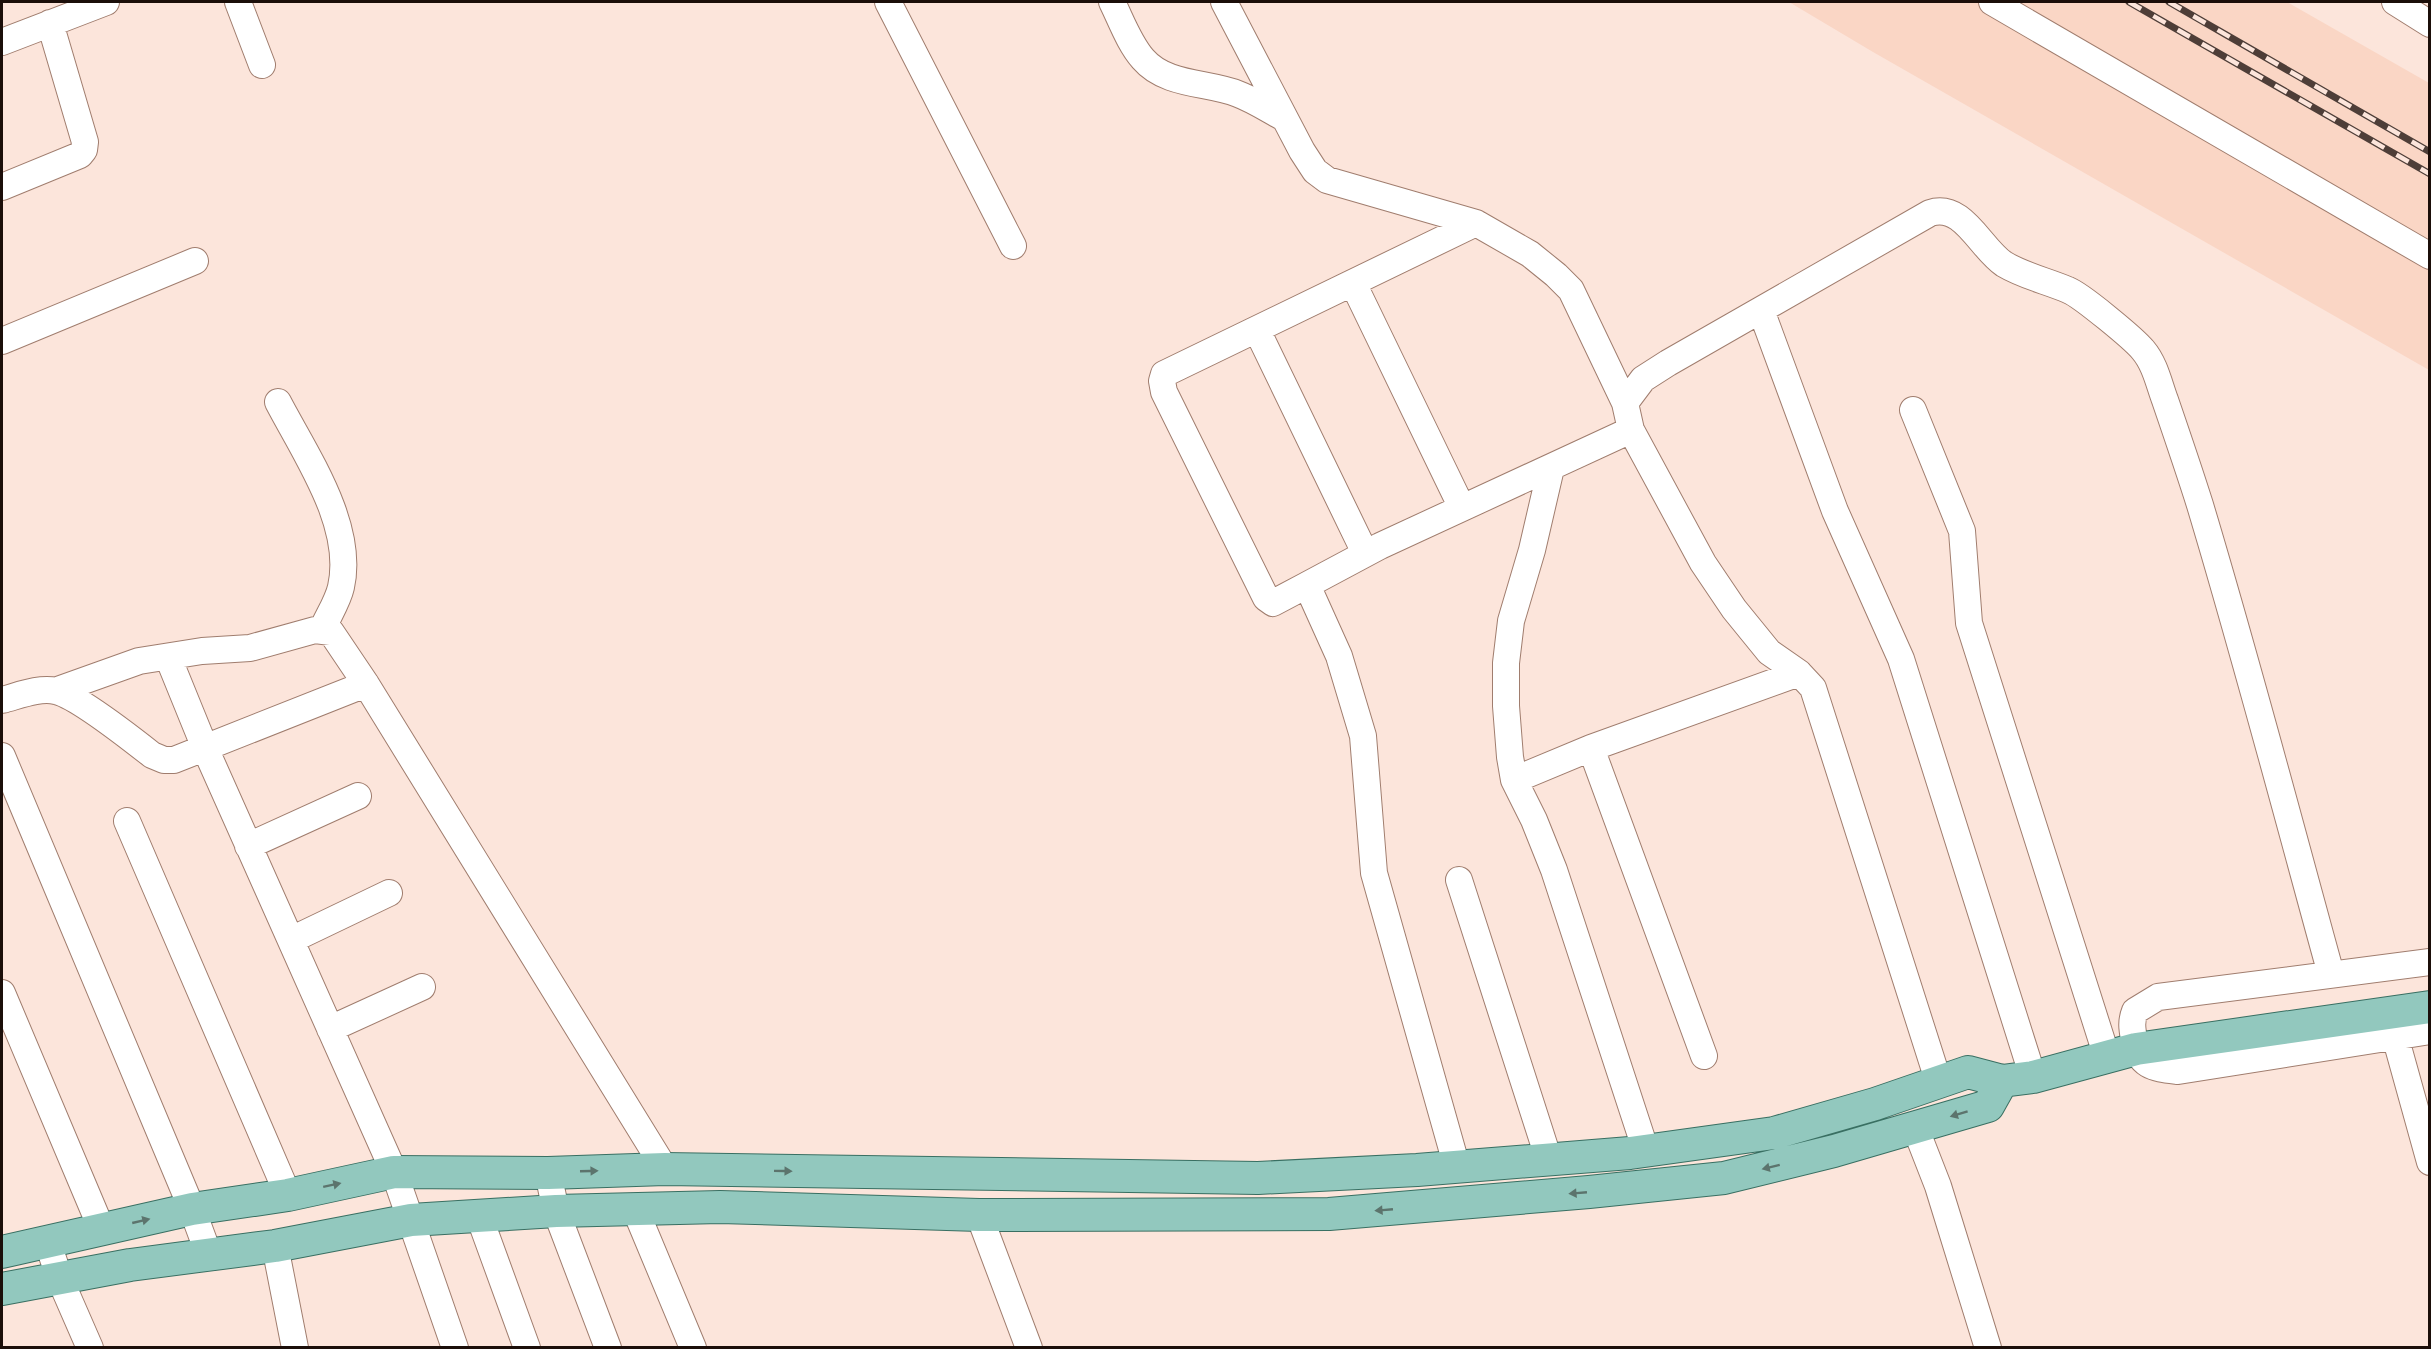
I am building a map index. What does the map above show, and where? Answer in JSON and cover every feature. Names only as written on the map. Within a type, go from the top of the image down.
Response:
[{"type":"main road","points":[[2,1252],[192,1209],[288,1195],[394,1172],[548,1173],[665,1169],[1258,1178],[1457,1167],[1646,1151],[1774,1132],[1875,1104],[1968,1072],[2002,1081],[2033,1077],[2136,1050],[2430,1007]]},
{"type":"main road","points":[[2,1289],[59,1277],[275,1246],[411,1220],[556,1211],[720,1207],[979,1215],[1329,1214],[1724,1178],[1834,1151],[1988,1106],[2002,1081]]},
{"type":"street","points":[[2,42],[106,2]]},
{"type":"street","points":[[238,2],[262,65]]},
{"type":"street","points":[[888,2],[1013,246]]},
{"type":"street","points":[[1112,2],[1135,48],[1154,68],[1170,77],[1237,93],[1284,118]]},
{"type":"street","points":[[1224,2],[1284,118],[1315,171],[1327,180],[1476,223],[1530,254],[1570,290],[1625,404],[1631,430],[1703,563],[1734,609],[1769,652],[1799,673],[1813,688],[1939,1083]]},
{"type":"street","points":[[1992,2],[2430,256]]},
{"type":"street","points":[[2395,2],[2430,24]]},
{"type":"street","points":[[2,187],[80,155],[84,150],[85,142],[50,23]]},
{"type":"street","points":[[1625,404],[1643,379],[1940,209],[1962,220],[2002,262],[2015,270],[2071,291],[2143,350],[2152,365],[2187,462],[2237,630],[2331,974]]},
{"type":"street","points":[[1476,223],[1164,374],[1162,381],[1164,392],[1266,598],[1273,603],[1365,553],[1631,430]]},
{"type":"street","points":[[2,341],[195,261]]},
{"type":"street","points":[[1353,283],[1462,508]]},
{"type":"street","points":[[1761,310],[1835,511],[1901,659],[2033,1077]]},
{"type":"street","points":[[1257,330],[1365,553]]},
{"type":"street","points":[[278,402],[326,494],[340,534],[345,559],[341,589],[322,630]]},
{"type":"street","points":[[1913,410],[1962,531],[1969,622],[2136,1050],[2144,1063],[2159,1069],[2178,1071],[2430,1031]]},
{"type":"street","points":[[1551,468],[1532,550],[1511,621],[1506,663],[1506,706],[1514,780],[1534,820],[1554,870],[1646,1151]]},
{"type":"street","points":[[1307,585],[1339,656],[1363,736],[1374,873],[1457,1167]]},
{"type":"street","points":[[2,700],[38,691],[56,691],[139,661],[202,651],[250,648],[322,630],[331,632],[366,684],[665,1169]]},
{"type":"street","points":[[168,657],[248,846],[394,1172],[455,1347]]},
{"type":"street","points":[[1514,780],[1591,748],[1799,673]]},
{"type":"street","points":[[56,691],[73,699],[152,755],[164,760],[174,760],[366,684]]},
{"type":"street","points":[[1591,748],[1704,1056]]},
{"type":"street","points":[[2,756],[192,1209],[209,1255]]},
{"type":"street","points":[[248,846],[358,796]]},
{"type":"street","points":[[127,821],[288,1195]]},
{"type":"street","points":[[1459,880],[1549,1160]]},
{"type":"street","points":[[291,940],[389,893]]},
{"type":"street","points":[[2136,1050],[2131,1022],[2134,1011],[2158,997],[2430,962]]},
{"type":"street","points":[[330,1029],[422,987]]},
{"type":"street","points":[[2,993],[102,1230]]},
{"type":"street","points":[[2395,1036],[2430,1162]]},
{"type":"street","points":[[1915,1127],[1945,1209],[1988,1347]]},
{"type":"street","points":[[548,1173],[556,1211],[608,1347]]},
{"type":"street","points":[[635,1209],[693,1347]]},
{"type":"street","points":[[979,1215],[1029,1347]]},
{"type":"street","points":[[479,1216],[527,1347]]},
{"type":"street","points":[[48,1243],[59,1277],[90,1347]]},
{"type":"street","points":[[275,1246],[295,1347]]},
{"type":"shaded area","points":[[1789,2],[2287,2],[2429,83],[2429,370],[1873,52]]},
{"type":"railway","points":[[2129,2],[2430,174]]},
{"type":"railway","points":[[2169,2],[2430,152]]}]
